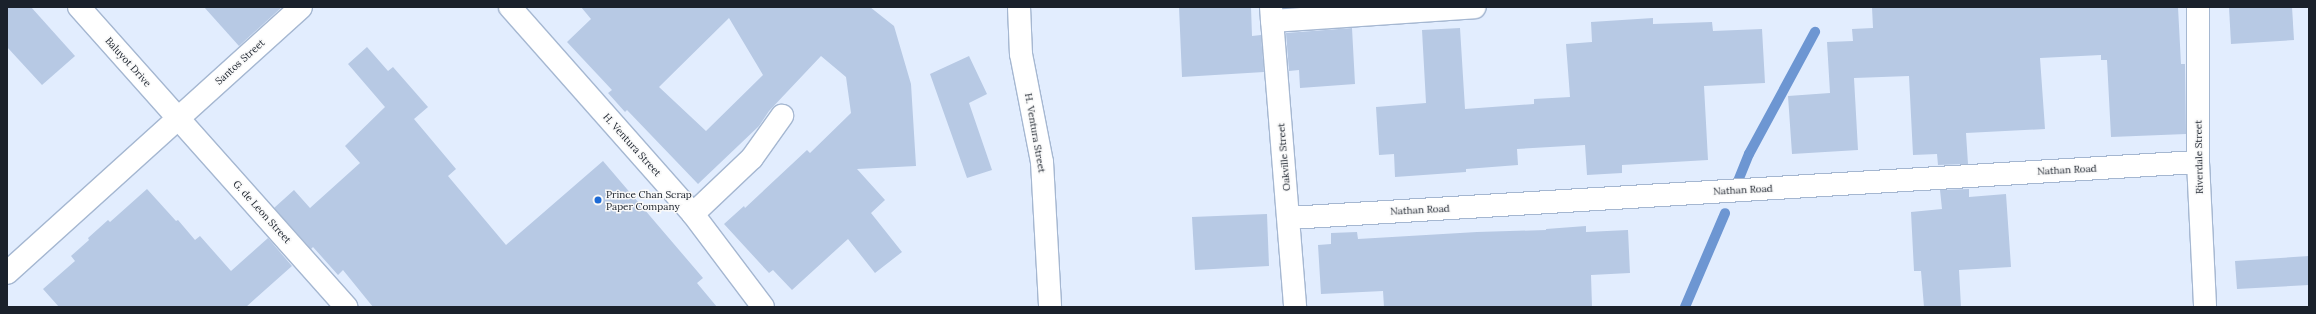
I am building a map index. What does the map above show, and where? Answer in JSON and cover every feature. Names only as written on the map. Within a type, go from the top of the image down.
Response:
[{"type":"street","name":"Baluyot Drive","points":[[79,7],[178,117]]},
{"type":"street","name":"Santos Street","points":[[7,273],[301,7]]},
{"type":"street","name":"H. Ventura Street","points":[[510,7],[693,214],[763,307]]},
{"type":"street","name":"H. Ventura Street","points":[[1019,7],[1021,54],[1042,162],[1050,307]]},
{"type":"street","points":[[1272,14],[1476,7]]},
{"type":"street","name":"Riverdale Street","points":[[2198,7],[2198,162],[2205,307]]},
{"type":"street","name":"Oakville Street","points":[[1272,14],[1295,307]]},
{"type":"street","points":[[693,214],[752,158],[782,116]]},
{"type":"street","name":"G. de Leon Street","points":[[178,117],[346,307]]},
{"type":"street","name":"Nathan Road","points":[[1289,218],[2198,162]]},
{"type":"building","points":[[7,7],[31,7],[75,56],[42,85],[7,47]]},
{"type":"building","points":[[204,7],[282,7],[239,46]]},
{"type":"building","points":[[581,7],[870,7],[894,26],[911,84],[916,166],[857,169],[885,200],[871,213],[902,252],[875,273],[848,239],[792,290],[773,270],[769,273],[724,224],[744,206],[745,208],[807,150],[810,153],[851,113],[846,77],[821,56],[769,111],[759,126],[698,184],[627,110],[625,112],[608,93],[612,90],[567,42],[591,19]],"holes":[[[729,18],[763,75],[706,131],[659,87]]]},
{"type":"building","points":[[1179,7],[1251,7],[1252,36],[1261,35],[1264,72],[1182,77]]},
{"type":"building","points":[[1872,7],[2178,7],[2181,64],[2185,64],[2186,134],[2111,137],[2107,60],[2101,60],[2101,55],[2040,58],[2045,129],[1966,133],[1968,164],[1938,165],[1937,154],[1913,155],[1909,76],[1854,78],[1858,150],[1792,154],[1788,96],[1830,93],[1827,42],[1853,41],[1852,29],[1873,28]]},
{"type":"building","points":[[2229,7],[2292,7],[2294,40],[2231,44]]},
{"type":"building","points":[[1653,18],[1653,24],[1712,22],[1713,31],[1762,29],[1765,83],[1704,86],[1708,160],[1622,165],[1622,173],[1587,175],[1585,145],[1517,149],[1518,165],[1466,169],[1466,172],[1395,177],[1394,154],[1379,155],[1376,107],[1426,103],[1422,30],[1460,28],[1465,109],[1534,104],[1534,99],[1570,97],[1566,44],[1592,42],[1591,22]]},
{"type":"building","points":[[1352,28],[1355,84],[1300,88],[1299,70],[1289,71],[1286,33]]},
{"type":"building","points":[[367,47],[388,71],[393,67],[428,107],[414,119],[456,169],[448,176],[506,245],[603,161],[703,278],[697,283],[717,307],[373,307],[343,270],[338,275],[313,247],[311,249],[274,208],[294,190],[310,208],[360,163],[345,146],[385,107],[348,64]]},
{"type":"building","points":[[969,56],[987,94],[969,103],[992,170],[967,178],[930,74]]},
{"type":"building","points":[[147,189],[176,221],[178,220],[195,240],[200,236],[231,271],[268,238],[292,266],[246,307],[59,307],[43,289],[75,261],[71,256],[89,240],[88,238],[108,220],[110,222]]},
{"type":"building","points":[[1969,189],[1969,197],[2006,194],[2011,267],[1959,270],[1961,307],[1924,307],[1921,271],[1914,271],[1911,212],[1942,209],[1940,190]]},
{"type":"building","points":[[1267,214],[1269,266],[1195,270],[1192,217]]},
{"type":"building","points":[[1586,226],[1586,232],[1628,230],[1630,273],[1591,275],[1592,307],[1384,307],[1383,291],[1321,294],[1318,245],[1331,244],[1331,233],[1357,232],[1358,239],[1477,232],[1546,230]]},
{"type":"building","points":[[2309,256],[2309,285],[2237,289],[2235,261]]},
{"type":"waterway","points":[[1738,181],[1749,154],[1815,32]]},
{"type":"waterway","points":[[1685,307],[1725,213]]},
{"type":"place","name":"Prince Chan Scrap Paper Company","points":[[598,200]]}]
